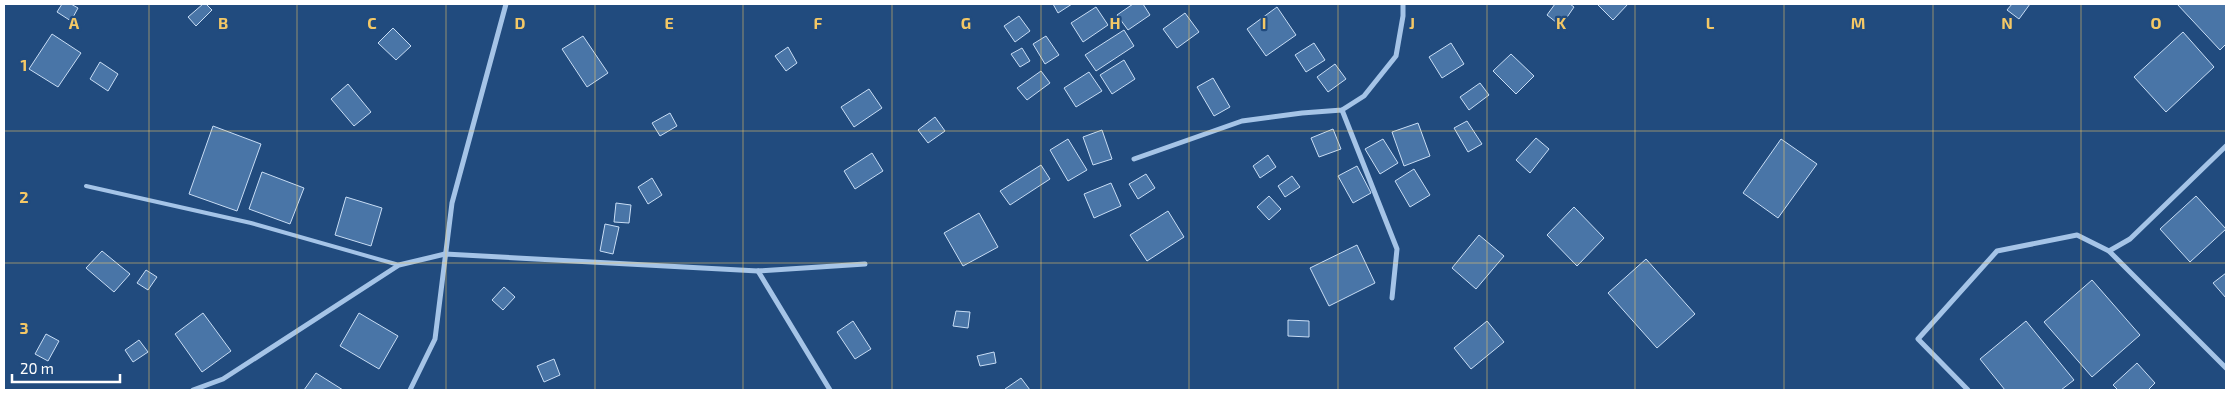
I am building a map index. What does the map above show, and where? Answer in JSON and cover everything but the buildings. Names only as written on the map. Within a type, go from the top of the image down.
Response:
[{"type":"street","points":[[410,390],[435,339],[452,203],[506,4]]},
{"type":"street","points":[[1134,159],[1242,121],[1342,110],[1364,96],[1396,56],[1403,16],[1403,4]]},
{"type":"street","points":[[1342,110],[1397,249],[1392,298]]},
{"type":"street","points":[[2109,251],[2130,239],[2226,146]]},
{"type":"street","points":[[1968,390],[1918,339],[1997,251],[2076,235],[2109,251],[2226,368]]},
{"type":"street","points":[[193,390],[223,379],[399,265],[445,254],[758,271],[865,264]]},
{"type":"street","points":[[758,271],[830,390]]},
{"type":"lane","points":[[86,186],[251,223],[399,265]]}]
